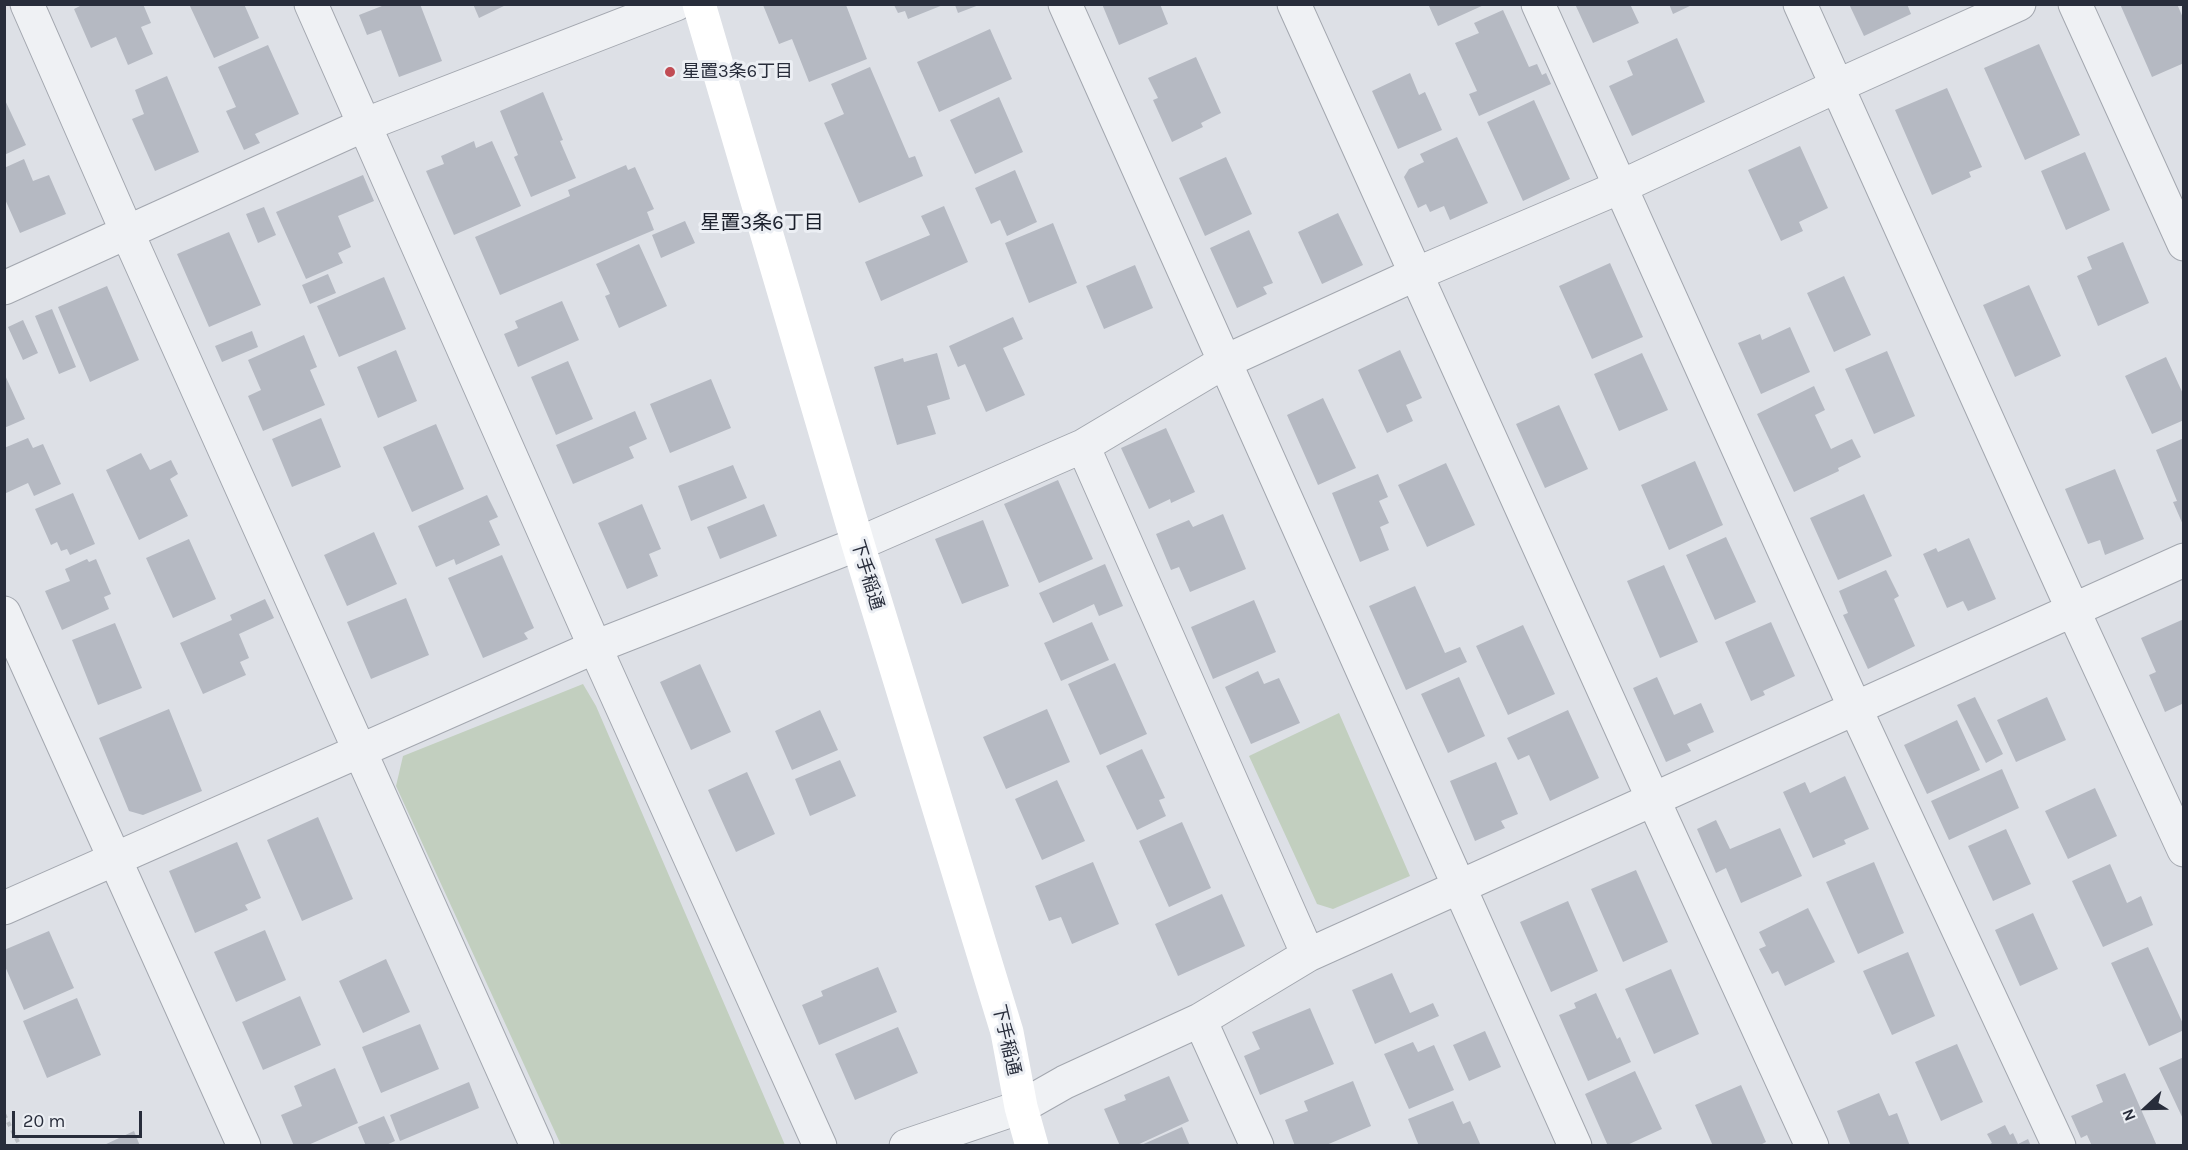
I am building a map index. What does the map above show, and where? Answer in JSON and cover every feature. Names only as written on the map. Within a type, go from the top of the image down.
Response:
[{"type":"street","points":[[27,4],[537,1146]]},
{"type":"street","points":[[311,4],[595,646],[820,1146]]},
{"type":"street","points":[[4,288],[364,125],[676,4]]},
{"type":"street","name":"下手稲通","points":[[699,4],[858,544],[1007,1032],[1021,1107],[1032,1146]]},
{"type":"street","points":[[1065,4],[1575,1146]]},
{"type":"street","points":[[1294,4],[1653,800],[1812,1146]]},
{"type":"street","points":[[1538,4],[1855,708],[2059,1146]]},
{"type":"street","points":[[1800,4],[2073,610],[2184,850]]},
{"type":"street","points":[[4,908],[595,646],[858,544],[1083,446],[1224,362],[1416,274],[1620,187],[2019,4]]},
{"type":"street","points":[[2075,4],[2184,244]]},
{"type":"street","points":[[1083,446],[1308,955]]},
{"type":"street","points":[[906,1146],[1021,1107],[1065,1082],[1200,1020],[1308,955],[2184,560]]},
{"type":"street","points":[[4,613],[244,1146]]},
{"type":"street","points":[[1200,1020],[1257,1146]]},
{"type":"path","points":[[4,1114],[20,1146]]},
{"type":"green space","points":[[583,684],[596,706],[785,1145],[561,1145],[396,786],[403,756]]},
{"type":"green space","points":[[1339,713],[1410,876],[1333,909],[1317,904],[1249,756]]},
{"type":"building","points":[[84,4],[143,4],[151,23],[141,27],[153,54],[128,65],[116,37],[91,48],[74,9]]},
{"type":"building","points":[[189,4],[244,4],[259,38],[214,58]]},
{"type":"building","points":[[387,4],[420,4],[442,61],[399,77],[381,30],[367,35],[359,15]]},
{"type":"building","points":[[473,4],[508,4],[479,18]]},
{"type":"building","points":[[1102,4],[1160,4],[1168,24],[1119,45]]},
{"type":"building","points":[[1428,4],[1486,4],[1438,26]]},
{"type":"building","points":[[1575,4],[1630,4],[1639,23],[1593,43]]},
{"type":"building","points":[[1669,4],[1694,4],[1673,14]]},
{"type":"building","points":[[1849,4],[1907,4],[1911,14],[1864,36]]},
{"type":"building","points":[[2120,4],[2177,4],[2184,20],[2184,63],[2152,77]]},
{"type":"building","points":[[763,5],[846,5],[867,59],[809,82],[792,39],[779,44]]},
{"type":"building","points":[[894,5],[943,5],[908,19],[905,11],[898,13]]},
{"type":"building","points":[[955,5],[979,5],[958,13]]},
{"type":"building","points":[[1503,10],[1529,67],[1537,64],[1542,75],[1546,73],[1551,84],[1479,116],[1469,94],[1477,91],[1455,43],[1479,33],[1474,23]]},
{"type":"building","points":[[990,29],[1012,79],[939,112],[917,62]]},
{"type":"building","points":[[1677,38],[1705,102],[1632,136],[1609,86],[1633,75],[1627,61]]},
{"type":"building","points":[[2039,44],[2080,135],[2025,160],[1984,68]]},
{"type":"building","points":[[268,45],[299,114],[255,134],[260,143],[244,150],[226,111],[236,107],[218,67]]},
{"type":"building","points":[[1196,57],[1221,113],[1201,123],[1203,127],[1172,142],[1153,100],[1158,98],[1148,78]]},
{"type":"building","points":[[870,67],[909,158],[915,156],[923,176],[859,203],[824,123],[844,114],[831,84]]},
{"type":"building","points":[[1410,73],[1419,95],[1425,92],[1442,130],[1398,149],[1372,91]]},
{"type":"building","points":[[167,76],[199,152],[155,171],[132,119],[144,114],[135,90]]},
{"type":"building","points":[[1947,88],[1982,167],[1969,172],[1971,177],[1932,195],[1895,110]]},
{"type":"building","points":[[543,92],[576,178],[531,197],[514,157],[518,155],[500,111]]},
{"type":"building","points":[[999,97],[1023,152],[975,174],[950,120]]},
{"type":"building","points":[[4,98],[26,145],[4,155]]},
{"type":"building","points":[[1534,100],[1570,179],[1523,201],[1487,122]]},
{"type":"building","points":[[1457,137],[1488,203],[1450,220],[1444,206],[1430,212],[1426,204],[1418,208],[1404,177],[1409,169],[1424,162],[1420,154]]},
{"type":"building","points":[[474,141],[476,148],[492,141],[521,206],[454,235],[426,171],[444,164],[441,156]]},
{"type":"building","points":[[1800,146],[1828,208],[1799,222],[1803,231],[1781,241],[1748,170]]},
{"type":"building","points":[[2085,152],[2110,210],[2066,230],[2041,171]]},
{"type":"building","points":[[1226,157],[1252,214],[1205,236],[1179,178]]},
{"type":"building","points":[[24,159],[33,181],[49,175],[66,214],[20,233],[4,197],[4,168]]},
{"type":"building","points":[[626,165],[628,170],[635,167],[654,209],[647,212],[654,230],[500,295],[475,237],[570,196],[568,190]]},
{"type":"building","points":[[1015,170],[1037,222],[1007,236],[1000,220],[991,224],[975,188]]},
{"type":"building","points":[[363,175],[374,201],[338,216],[351,247],[338,253],[343,263],[306,279],[276,212]]},
{"type":"building","points":[[944,206],[968,262],[881,301],[865,262],[930,235],[921,216]]},
{"type":"building","points":[[264,207],[276,235],[258,243],[246,214]]},
{"type":"building","points":[[1338,213],[1363,265],[1322,284],[1298,232]]},
{"type":"building","points":[[685,221],[695,243],[661,258],[652,235]]},
{"type":"building","points":[[1053,223],[1077,283],[1029,303],[1005,243]]},
{"type":"building","points":[[1249,230],[1273,283],[1263,287],[1267,294],[1237,308],[1210,248]]},
{"type":"building","points":[[229,232],[261,305],[209,327],[177,254]]},
{"type":"building","points":[[2123,242],[2149,303],[2098,326],[2077,276],[2092,269],[2087,257]]},
{"type":"building","points":[[639,244],[667,306],[619,328],[605,296],[610,294],[596,264]]},
{"type":"building","points":[[1610,263],[1643,337],[1592,359],[1559,286]]},
{"type":"building","points":[[1135,265],[1153,308],[1104,329],[1086,286]]},
{"type":"building","points":[[328,274],[336,293],[310,304],[302,285]]},
{"type":"building","points":[[1844,276],[1871,335],[1834,352],[1807,293]]},
{"type":"building","points":[[384,277],[406,329],[339,357],[317,306]]},
{"type":"building","points":[[2029,285],[2061,356],[2015,377],[1983,305]]},
{"type":"building","points":[[107,286],[139,360],[90,382],[58,307]]},
{"type":"building","points":[[562,301],[579,340],[518,367],[504,334],[518,328],[515,321]]},
{"type":"building","points":[[52,309],[76,367],[59,374],[35,316]]},
{"type":"building","points":[[1013,317],[1023,339],[1003,348],[1025,395],[986,412],[965,364],[958,367],[949,346]]},
{"type":"building","points":[[23,320],[38,353],[23,360],[8,327]]},
{"type":"building","points":[[1790,327],[1810,372],[1761,394],[1738,343],[1760,334],[1762,340]]},
{"type":"building","points":[[252,331],[258,347],[222,362],[215,346]]},
{"type":"building","points":[[304,335],[317,367],[310,370],[325,405],[263,431],[248,396],[261,390],[248,360]]},
{"type":"building","points":[[396,350],[417,401],[378,418],[357,367]]},
{"type":"building","points":[[1400,350],[1422,398],[1406,405],[1413,421],[1387,433],[1358,370]]},
{"type":"building","points":[[1887,351],[1915,416],[1874,434],[1845,369]]},
{"type":"building","points":[[937,353],[950,399],[927,406],[936,434],[897,445],[874,367],[903,358],[904,362]]},
{"type":"building","points":[[1642,353],[1668,410],[1619,431],[1594,374]]},
{"type":"building","points":[[2166,357],[2184,396],[2184,420],[2152,434],[2125,376]]},
{"type":"building","points":[[568,361],[593,419],[556,435],[531,377]]},
{"type":"building","points":[[4,373],[25,419],[4,428]]},
{"type":"building","points":[[711,379],[731,428],[670,453],[650,404]]},
{"type":"building","points":[[1814,386],[1825,410],[1815,415],[1831,449],[1852,439],[1861,457],[1838,468],[1839,471],[1794,492],[1757,414]]},
{"type":"building","points":[[1323,398],[1356,468],[1318,485],[1287,415]]},
{"type":"building","points":[[1559,405],[1588,469],[1545,488],[1516,424]]},
{"type":"building","points":[[635,411],[647,439],[629,447],[634,458],[573,484],[556,445]]},
{"type":"building","points":[[321,418],[341,467],[292,487],[272,439]]},
{"type":"building","points":[[436,424],[464,489],[412,512],[383,447]]},
{"type":"building","points":[[1166,428],[1195,492],[1171,503],[1170,499],[1149,509],[1121,448]]},
{"type":"building","points":[[28,438],[33,448],[43,444],[61,484],[34,496],[28,483],[4,494],[4,448]]},
{"type":"building","points":[[2184,438],[2184,527],[2173,502],[2177,501],[2156,450]]},
{"type":"building","points":[[141,453],[150,470],[171,460],[178,474],[170,479],[188,516],[139,540],[106,470]]},
{"type":"building","points":[[1695,461],[1723,525],[1669,550],[1641,485]]},
{"type":"building","points":[[1446,463],[1475,525],[1427,547],[1398,485]]},
{"type":"building","points":[[733,465],[747,498],[691,521],[678,486]]},
{"type":"building","points":[[2115,469],[2144,539],[2105,555],[2100,540],[2088,544],[2065,489]]},
{"type":"building","points":[[1378,474],[1388,497],[1379,501],[1389,523],[1380,527],[1389,550],[1360,562],[1332,493]]},
{"type":"building","points":[[1058,480],[1093,559],[1039,583],[1004,504]]},
{"type":"building","points":[[73,493],[95,544],[70,555],[67,549],[61,551],[57,542],[51,545],[35,509]]},
{"type":"building","points":[[1864,494],[1892,556],[1838,580],[1810,518]]},
{"type":"building","points":[[487,495],[498,517],[489,521],[500,545],[456,565],[454,559],[436,567],[418,526]]},
{"type":"building","points":[[642,504],[661,549],[649,554],[658,576],[627,589],[598,523]]},
{"type":"building","points":[[764,504],[777,536],[720,559],[707,527]]},
{"type":"building","points":[[1223,514],[1246,569],[1190,592],[1179,567],[1171,570],[1156,534],[1189,520],[1193,527]]},
{"type":"building","points":[[983,520],[1009,586],[962,604],[935,539]]},
{"type":"building","points":[[374,532],[397,584],[347,606],[324,555]]},
{"type":"building","points":[[1726,537],[1756,602],[1715,620],[1686,555]]},
{"type":"building","points":[[1969,538],[1996,599],[1968,611],[1963,601],[1947,608],[1923,554],[1936,548],[1938,552]]},
{"type":"building","points":[[189,539],[216,599],[173,618],[146,558]]},
{"type":"building","points":[[502,555],[534,628],[524,633],[528,639],[483,658],[448,578]]},
{"type":"building","points":[[87,559],[89,562],[96,559],[111,594],[104,597],[109,609],[62,630],[45,591],[70,581],[65,569]]},
{"type":"building","points":[[1105,564],[1123,606],[1099,616],[1094,604],[1053,623],[1039,593]]},
{"type":"building","points":[[1664,565],[1698,642],[1660,658],[1627,581]]},
{"type":"building","points":[[1886,570],[1899,596],[1894,599],[1915,646],[1868,669],[1843,615],[1848,613],[1839,591]]},
{"type":"building","points":[[1415,586],[1445,653],[1460,647],[1467,662],[1406,690],[1369,606]]},
{"type":"building","points":[[406,598],[429,655],[371,679],[347,622]]},
{"type":"building","points":[[265,599],[274,618],[239,634],[249,658],[240,662],[246,675],[203,694],[180,643],[232,620],[230,615]]},
{"type":"building","points":[[1254,600],[1276,652],[1213,679],[1191,627]]},
{"type":"building","points":[[2184,619],[2184,703],[2165,712],[2149,675],[2156,672],[2141,638]]},
{"type":"building","points":[[1092,622],[1109,660],[1061,681],[1044,643]]},
{"type":"building","points":[[1771,622],[1795,676],[1763,691],[1765,695],[1751,701],[1725,642]]},
{"type":"building","points":[[115,623],[142,688],[98,705],[72,640]]},
{"type":"building","points":[[1523,625],[1555,694],[1508,715],[1476,646]]},
{"type":"building","points":[[1115,663],[1147,734],[1100,755],[1068,684]]},
{"type":"building","points":[[700,664],[731,732],[691,750],[660,682]]},
{"type":"building","points":[[1258,671],[1264,684],[1279,678],[1300,723],[1251,744],[1225,687]]},
{"type":"building","points":[[1459,677],[1485,736],[1448,753],[1421,694]]},
{"type":"building","points":[[1657,677],[1674,715],[1701,703],[1714,732],[1687,744],[1691,751],[1666,762],[1633,688]]},
{"type":"building","points":[[1975,697],[2003,754],[1986,763],[1957,705]]},
{"type":"building","points":[[2047,697],[2066,740],[2016,762],[1997,720]]},
{"type":"building","points":[[169,709],[202,791],[143,815],[129,811],[99,738]]},
{"type":"building","points":[[1047,709],[1070,762],[1006,789],[983,737]]},
{"type":"building","points":[[820,710],[838,750],[792,770],[775,731]]},
{"type":"building","points":[[1568,710],[1599,778],[1550,801],[1529,755],[1518,760],[1507,738]]},
{"type":"building","points":[[1957,720],[1980,770],[1927,794],[1904,745]]},
{"type":"building","points":[[1142,749],[1165,798],[1159,800],[1166,816],[1137,830],[1106,766]]},
{"type":"building","points":[[840,760],[856,796],[810,816],[795,779]]},
{"type":"building","points":[[1496,762],[1518,814],[1501,821],[1505,828],[1475,841],[1450,781]]},
{"type":"building","points":[[2002,769],[2019,808],[1949,840],[1931,801]]},
{"type":"building","points":[[747,772],[775,834],[736,852],[708,790]]},
{"type":"building","points":[[1845,776],[1869,829],[1844,840],[1846,844],[1813,858],[1783,792],[1805,782],[1810,793]]},
{"type":"building","points":[[1057,780],[1085,841],[1042,860],[1015,799]]},
{"type":"building","points":[[2095,788],[2117,836],[2068,859],[2045,811]]},
{"type":"building","points":[[318,817],[353,899],[302,921],[267,840]]},
{"type":"building","points":[[1716,820],[1730,849],[1780,828],[1802,876],[1741,903],[1726,868],[1716,873],[1697,829]]},
{"type":"building","points":[[1182,822],[1211,888],[1169,907],[1139,841]]},
{"type":"building","points":[[2006,829],[2031,884],[1993,901],[1968,846]]},
{"type":"building","points":[[237,842],[261,898],[245,905],[248,910],[195,933],[169,871]]},
{"type":"building","points":[[1093,862],[1119,924],[1072,944],[1061,917],[1049,921],[1035,886]]},
{"type":"building","points":[[1874,862],[1904,933],[1858,954],[1826,882]]},
{"type":"building","points":[[2110,864],[2127,903],[2141,896],[2153,925],[2103,947],[2072,881]]},
{"type":"building","points":[[1636,870],[1668,942],[1623,962],[1591,889]]},
{"type":"building","points":[[1222,894],[1245,946],[1178,976],[1155,924]]},
{"type":"building","points":[[1568,901],[1598,971],[1551,992],[1520,922]]},
{"type":"building","points":[[1808,908],[1835,962],[1785,986],[1778,971],[1772,974],[1759,949],[1766,946],[1759,932]]},
{"type":"building","points":[[2033,913],[2058,969],[2020,986],[1995,930]]},
{"type":"building","points":[[265,930],[286,980],[236,1002],[214,952]]},
{"type":"building","points":[[49,931],[74,988],[24,1010],[4,964],[4,950]]},
{"type":"building","points":[[2148,947],[2184,1026],[2184,1030],[2149,1046],[2111,963]]},
{"type":"building","points":[[1908,952],[1935,1016],[1892,1035],[1863,971]]},
{"type":"building","points":[[386,959],[410,1012],[363,1033],[339,981]]},
{"type":"building","points":[[878,967],[897,1012],[819,1045],[802,1005],[823,996],[821,991]]},
{"type":"building","points":[[1671,969],[1699,1034],[1654,1054],[1625,989]]},
{"type":"building","points":[[1392,973],[1410,1013],[1433,1003],[1439,1016],[1375,1044],[1352,990]]},
{"type":"building","points":[[1596,993],[1617,1039],[1620,1037],[1631,1062],[1588,1081],[1559,1015],[1576,1008],[1574,1003]]},
{"type":"building","points":[[300,996],[321,1045],[263,1070],[242,1022]]},
{"type":"building","points":[[77,998],[101,1055],[47,1078],[23,1021]]},
{"type":"building","points":[[1310,1008],[1334,1064],[1260,1095],[1244,1056],[1260,1049],[1252,1032]]},
{"type":"building","points":[[420,1024],[439,1069],[381,1093],[362,1047]]},
{"type":"building","points":[[898,1027],[918,1073],[855,1100],[835,1054]]},
{"type":"building","points":[[1485,1031],[1501,1067],[1469,1081],[1453,1045]]},
{"type":"building","points":[[1413,1042],[1418,1052],[1434,1045],[1454,1090],[1409,1109],[1384,1054]]},
{"type":"building","points":[[1957,1044],[1983,1102],[1941,1121],[1915,1062]]},
{"type":"building","points":[[2184,1057],[2184,1121],[2159,1068]]},
{"type":"building","points":[[335,1068],[358,1123],[306,1146],[294,1146],[281,1115],[302,1106],[294,1086]]},
{"type":"building","points":[[1635,1071],[1662,1129],[1625,1146],[1608,1146],[1585,1094]]},
{"type":"building","points":[[2125,1073],[2157,1146],[2092,1146],[2087,1135],[2081,1138],[2071,1116],[2103,1102],[2096,1085]]},
{"type":"building","points":[[1169,1076],[1189,1121],[1135,1146],[1120,1146],[1104,1109],[1126,1100],[1124,1095]]},
{"type":"building","points":[[1353,1081],[1371,1126],[1324,1146],[1295,1146],[1285,1120],[1308,1111],[1304,1101]]},
{"type":"building","points":[[469,1082],[479,1108],[400,1141],[390,1115]]},
{"type":"building","points":[[1741,1085],[1766,1142],[1758,1146],[1713,1146],[1695,1105]]},
{"type":"building","points":[[1879,1093],[1889,1116],[1897,1113],[1910,1146],[1851,1146],[1837,1111]]},
{"type":"building","points":[[1453,1101],[1463,1124],[1470,1121],[1481,1146],[1419,1146],[1408,1119]]},
{"type":"building","points":[[384,1116],[395,1141],[384,1146],[366,1146],[358,1127]]},
{"type":"building","points":[[2005,1125],[2010,1135],[2013,1133],[2018,1144],[2028,1139],[2031,1146],[1986,1146],[1992,1143],[1987,1134]]},
{"type":"building","points":[[1182,1127],[1190,1146],[1139,1146]]},
{"type":"building","points":[[134,1131],[140,1146],[102,1146]]},
{"type":"place","name":"星置3条6丁目","points":[[670,72]]},
{"type":"district","name":"星置3条6丁目","points":[[762,223]]}]
